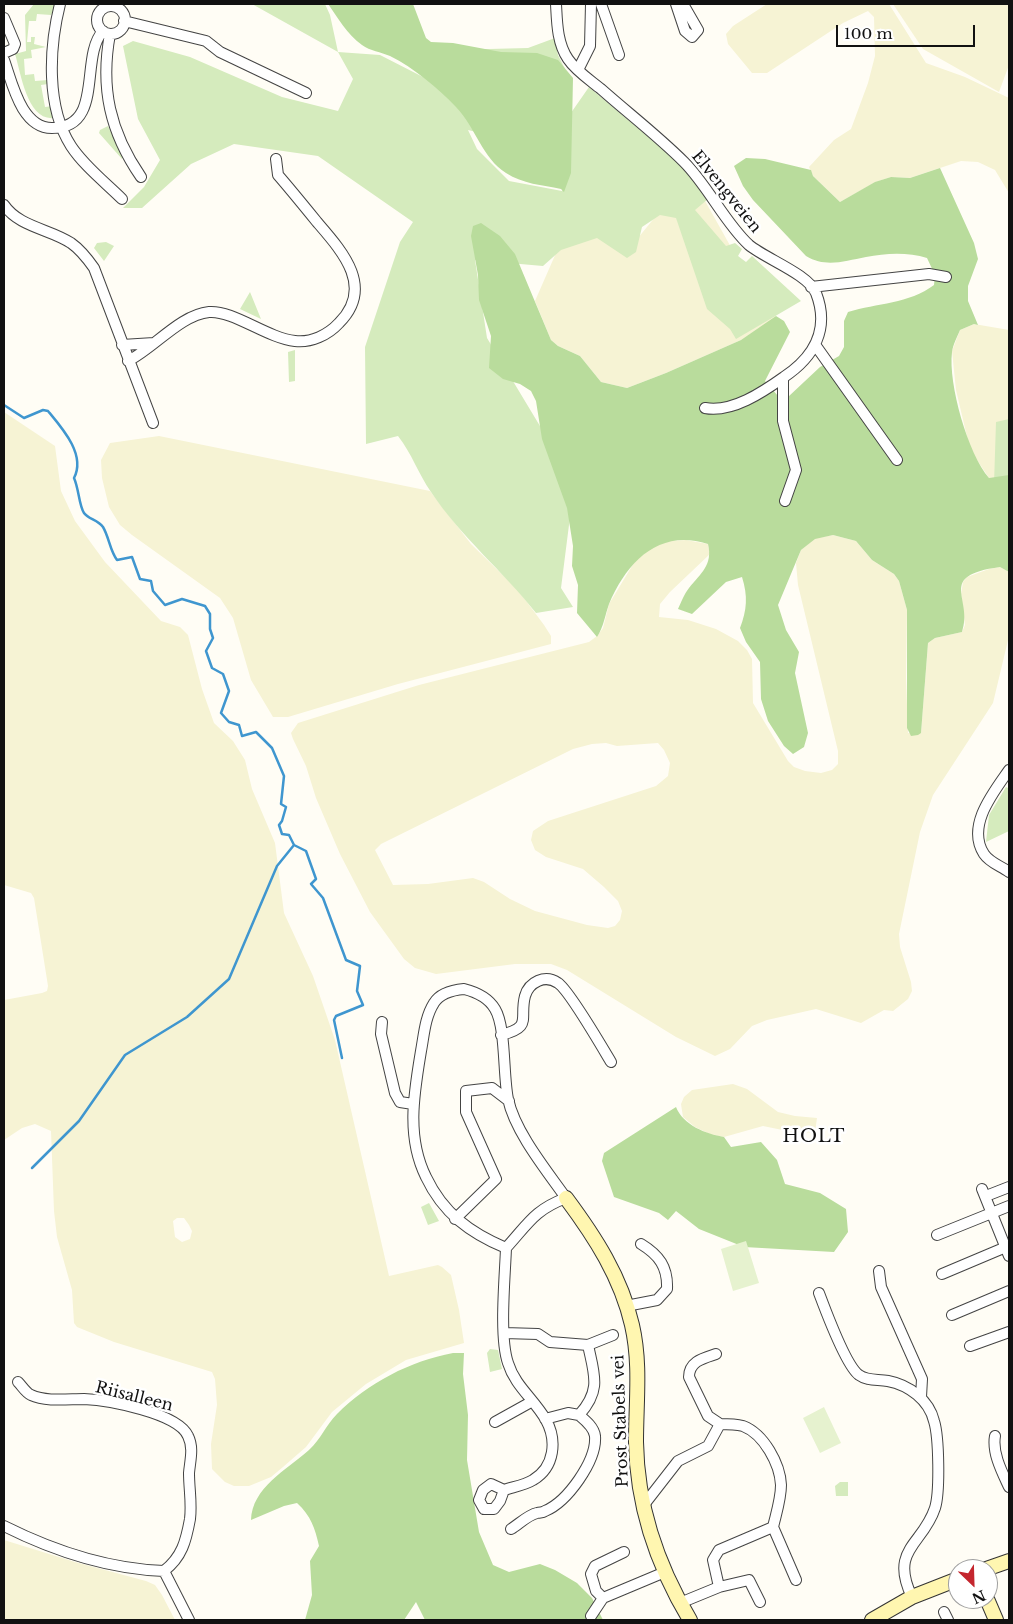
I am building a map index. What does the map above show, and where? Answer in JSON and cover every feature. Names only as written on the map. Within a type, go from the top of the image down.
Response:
[{"type":"street","points":[[60,4],[57,19],[53,76],[54,93],[61,127],[72,147],[122,199]]},
{"type":"street","name":"Elvengveien","points":[[556,4],[559,37],[567,58],[578,70],[683,161],[751,246],[812,286]]},
{"type":"street","points":[[578,70],[590,46],[591,4]]},
{"type":"street","points":[[601,4],[619,55]]},
{"type":"street","points":[[676,4],[684,31],[692,37],[698,30],[683,4]]},
{"type":"street","points":[[4,60],[21,105],[28,116],[47,127],[61,127],[77,118],[85,106],[94,46],[106,32],[118,31],[124,21],[122,12],[115,5],[103,8],[98,15],[98,24],[106,32],[106,89],[116,133],[142,177]]},
{"type":"street","points":[[4,18],[15,44],[13,48],[4,53]]},
{"type":"street","points":[[45,18],[57,19]]},
{"type":"street","points":[[124,21],[206,41],[220,52],[306,92]]},
{"type":"street","points":[[128,361],[146,351],[154,343],[190,318],[207,312],[217,312],[229,316],[280,339],[301,342],[332,330],[344,318],[354,300],[354,275],[345,254],[278,175],[276,159]]},
{"type":"street","points":[[4,205],[25,222],[70,242],[85,254],[94,268],[153,423]]},
{"type":"street","points":[[705,408],[714,410],[747,399],[783,378],[804,361],[816,346],[820,320],[818,299],[812,286],[928,274],[946,277]]},
{"type":"street","points":[[122,345],[154,343]]},
{"type":"street","points":[[816,346],[898,460]]},
{"type":"street","points":[[783,378],[783,421],[796,470],[785,501]]},
{"type":"street","points":[[1009,770],[983,812],[978,835],[985,855],[1009,872]]},
{"type":"street","points":[[501,1035],[519,1029],[525,1021],[524,998],[528,989],[536,981],[546,979],[558,983],[567,994],[611,1062]]},
{"type":"street","name":"Prost Stabels vei","points":[[506,1248],[482,1238],[455,1219],[441,1203],[426,1177],[415,1148],[413,1104],[426,1023],[434,1002],[442,995],[464,989],[476,992],[496,1009],[501,1035],[508,1101],[524,1135],[604,1254],[622,1291],[637,1356],[638,1479],[643,1506],[650,1533],[665,1572],[690,1620]]},
{"type":"street","points":[[382,1022],[382,1034],[395,1093],[400,1102],[413,1104]]},
{"type":"street","points":[[455,1219],[496,1179],[466,1112],[466,1091],[492,1088],[508,1101]]},
{"type":"street","points":[[942,1274],[1006,1244],[984,1193],[1009,1187]]},
{"type":"street","points":[[504,1490],[533,1480],[544,1470],[551,1458],[553,1446],[552,1433],[545,1419],[515,1380],[507,1362],[504,1333],[506,1248],[535,1214],[551,1204],[566,1198]]},
{"type":"street","points":[[937,1235],[1009,1206]]},
{"type":"street","points":[[626,1306],[657,1300],[667,1289],[665,1267],[651,1251],[640,1244]]},
{"type":"street","points":[[879,1271],[881,1287],[922,1379],[921,1397]]},
{"type":"street","points":[[952,1315],[1009,1292]]},
{"type":"street","points":[[819,1293],[856,1373],[872,1380],[897,1383],[921,1397],[929,1407],[935,1424],[937,1496],[930,1519],[906,1557],[904,1573],[912,1597]]},
{"type":"street","points":[[970,1346],[1009,1332]]},
{"type":"street","points":[[504,1333],[538,1334],[550,1342],[588,1344],[614,1335]]},
{"type":"street","points":[[579,1414],[589,1404],[595,1383],[588,1344]]},
{"type":"street","points":[[716,1354],[700,1359],[693,1364],[689,1370],[689,1377],[708,1416],[720,1424],[743,1426],[752,1432],[760,1438],[775,1461],[781,1485],[773,1527],[796,1580]]},
{"type":"street","name":"Riisalleen","points":[[18,1382],[31,1395],[46,1398],[90,1400],[120,1405],[170,1419],[182,1427],[191,1443],[189,1474],[191,1509],[182,1550],[176,1560],[164,1571]]},
{"type":"street","points":[[495,1422],[531,1402]]},
{"type":"street","points":[[510,1529],[536,1513],[544,1512],[562,1499],[578,1482],[590,1460],[595,1435],[590,1424],[579,1414],[568,1412],[545,1419]]},
{"type":"street","name":"Prost Stabels vei","points":[[643,1506],[678,1461],[708,1446],[720,1424]]},
{"type":"street","points":[[995,1436],[996,1451],[1009,1487]]},
{"type":"street","points":[[4,1526],[37,1542],[83,1556],[136,1570],[164,1571],[189,1620]]},
{"type":"street","points":[[719,1587],[713,1560],[719,1550],[773,1527]]},
{"type":"street","points":[[602,1598],[596,1590],[591,1574],[595,1566],[624,1552]]},
{"type":"street","points":[[591,1616],[602,1598],[665,1572]]},
{"type":"street","points":[[680,1603],[719,1587],[749,1580],[760,1602]]},
{"type":"street","points":[[872,1620],[912,1597],[948,1583]]},
{"type":"shaded area","points":[[767,4],[889,4],[926,63],[965,77],[1009,98],[1009,193],[995,170],[978,162],[961,161],[910,178],[891,177],[876,182],[840,202],[813,176],[809,167],[834,140],[851,129],[868,83],[875,56],[874,17],[868,11],[843,23],[767,73],[752,73],[728,44],[726,34],[733,26]]},
{"type":"shaded area","points":[[893,4],[1009,4],[1009,65],[999,92],[923,49]]},
{"type":"shaded area","points":[[688,177],[691,177],[695,183],[732,249],[781,307],[774,319],[741,340],[666,373],[627,388],[601,382],[580,356],[558,346],[551,340],[535,301],[556,253],[587,227],[633,244]]},
{"type":"shaded area","points":[[974,324],[1009,330],[1009,475],[1002,477],[989,478],[975,457],[968,441],[956,390],[952,351],[960,330]]},
{"type":"shaded area","points":[[4,412],[55,446],[61,491],[75,521],[105,562],[161,621],[180,627],[188,635],[202,689],[214,723],[233,741],[245,760],[252,789],[275,843],[284,913],[313,976],[335,1040],[389,1276],[438,1265],[451,1275],[464,1343],[406,1360],[366,1384],[332,1412],[306,1447],[271,1477],[249,1486],[234,1486],[225,1482],[212,1469],[211,1444],[217,1405],[215,1379],[212,1372],[114,1342],[77,1327],[74,1323],[72,1290],[57,1237],[54,1211],[51,1131],[35,1124],[22,1128],[4,1140],[4,1000],[42,993],[47,991],[48,986],[34,898],[31,893],[4,885]],"holes":[[[177,1218],[184,1218],[192,1231],[190,1239],[182,1242],[175,1237],[173,1221]]]},
{"type":"shaded area","points":[[159,436],[430,491],[471,544],[518,590],[551,636],[551,644],[398,684],[288,717],[273,717],[251,680],[233,618],[220,598],[132,535],[120,525],[109,507],[102,478],[101,460],[110,443]]},
{"type":"shaded area","points":[[833,535],[856,541],[872,560],[894,574],[899,581],[907,610],[906,678],[908,733],[921,733],[928,643],[935,638],[962,632],[965,625],[961,594],[963,582],[967,577],[989,569],[1000,567],[1009,572],[1009,636],[993,703],[933,795],[920,832],[899,934],[900,947],[911,982],[912,991],[908,999],[893,1011],[884,1010],[861,1023],[816,1009],[767,1020],[752,1026],[730,1049],[715,1056],[676,1037],[567,970],[551,964],[515,964],[436,974],[415,968],[404,959],[370,912],[340,854],[316,798],[306,766],[291,733],[298,723],[419,685],[589,642],[603,628],[609,604],[635,561],[655,545],[670,541],[686,540],[708,544],[710,554],[660,604],[659,617],[688,620],[716,629],[738,641],[747,650],[752,659],[753,703],[788,761],[794,767],[805,771],[821,773],[832,770],[838,764],[838,751],[798,585],[796,563],[801,550],[815,538]],"holes":[[[606,743],[617,746],[658,743],[664,750],[670,763],[668,776],[656,786],[548,821],[533,831],[531,840],[535,850],[546,857],[583,869],[618,901],[622,911],[620,920],[615,926],[608,928],[587,925],[535,911],[510,899],[484,882],[473,878],[428,884],[393,885],[375,850],[381,844],[573,749],[592,744]]]},
{"type":"shaded area","points":[[733,1084],[747,1089],[778,1112],[817,1118],[815,1132],[797,1133],[763,1126],[724,1137],[712,1135],[695,1127],[683,1117],[681,1104],[684,1097],[692,1090]]},
{"type":"shaded area","points":[[4,1540],[155,1585],[175,1620],[4,1620]]},
{"type":"green space","points":[[34,4],[57,4],[51,15],[37,14],[36,21],[29,21],[27,42],[31,42],[31,37],[35,37],[34,44],[46,47],[31,50],[32,58],[24,59],[25,75],[34,74],[35,81],[48,80],[48,84],[41,85],[45,107],[53,106],[54,118],[45,117],[37,112],[31,104],[15,54],[26,51],[25,15]]},
{"type":"green space","points":[[252,4],[325,4],[330,15],[338,52]]},
{"type":"green space","points":[[328,4],[413,4],[426,38],[431,42],[453,43],[501,52],[537,53],[558,60],[573,78],[571,173],[564,192],[561,189],[519,180],[498,167],[485,151],[463,115],[449,100],[408,66],[390,56],[368,49],[362,45],[347,31]]},
{"type":"green space","points":[[555,38],[558,55],[567,73],[493,136],[468,130],[477,149],[509,181],[562,191],[566,120],[589,87],[677,161],[708,199],[695,210],[726,246],[735,243],[742,249],[738,256],[746,262],[752,256],[801,301],[736,339],[730,329],[707,309],[676,218],[660,215],[642,227],[636,252],[627,258],[597,238],[561,250],[543,266],[475,260],[487,338],[549,441],[570,517],[561,588],[573,607],[536,613],[455,524],[426,485],[398,436],[366,444],[365,347],[400,242],[413,222],[318,156],[234,144],[191,164],[142,208],[123,208],[144,187],[160,160],[138,119],[123,46],[133,41],[190,57],[282,97],[338,111],[353,79],[338,52],[380,55],[425,78],[449,50],[528,48]]},
{"type":"green space","points":[[108,126],[123,155],[122,159],[99,133],[100,130]]},
{"type":"green space","points":[[746,158],[765,159],[811,170],[813,176],[840,202],[875,182],[891,177],[910,178],[940,168],[974,243],[978,259],[968,286],[968,301],[978,325],[974,324],[960,330],[952,352],[953,382],[961,418],[981,467],[989,478],[1009,475],[1009,572],[1000,567],[980,571],[968,576],[961,590],[964,609],[962,632],[935,638],[928,643],[921,733],[918,735],[911,736],[907,728],[907,610],[899,581],[894,574],[872,560],[856,541],[833,535],[815,539],[801,550],[778,605],[786,630],[799,652],[795,673],[808,733],[804,747],[793,754],[784,746],[768,721],[761,699],[760,662],[746,642],[740,628],[746,603],[742,577],[726,582],[692,614],[678,609],[687,590],[705,568],[709,558],[708,544],[691,540],[675,541],[660,545],[647,552],[625,574],[616,588],[597,637],[577,613],[578,585],[572,566],[573,546],[567,508],[542,439],[536,401],[531,391],[520,384],[503,379],[489,368],[491,336],[479,300],[478,275],[471,236],[473,226],[481,223],[500,236],[515,254],[551,340],[558,346],[580,356],[601,382],[627,388],[741,340],[776,316],[784,321],[790,332],[765,381],[778,396],[788,397],[820,367],[839,356],[844,347],[844,321],[848,312],[903,300],[934,285],[935,275],[927,258],[920,256],[889,254],[828,263],[813,260],[806,256],[753,200],[743,186],[734,166]]},
{"type":"green space","points":[[106,242],[114,246],[104,261],[94,248],[97,243]]},
{"type":"green space","points":[[250,292],[261,319],[240,309]]},
{"type":"green space","points":[[295,350],[295,381],[289,382],[288,352]]},
{"type":"green space","points":[[1009,419],[1009,480],[994,484],[996,422]]},
{"type":"green space","points":[[1006,787],[1008,788],[1009,831],[986,842],[989,815]]},
{"type":"green space","points":[[676,1107],[690,1124],[710,1134],[724,1137],[731,1147],[761,1142],[777,1160],[785,1184],[820,1193],[846,1209],[848,1232],[834,1252],[744,1247],[699,1229],[676,1211],[668,1220],[659,1213],[614,1197],[602,1161],[604,1153]]},
{"type":"green space","points":[[429,1203],[439,1221],[428,1225],[421,1207]]},
{"type":"green space","points":[[746,1241],[759,1283],[733,1291],[721,1249]]},
{"type":"green space","points":[[490,1349],[498,1350],[502,1369],[490,1372],[487,1353]]},
{"type":"green space","points":[[453,1353],[464,1353],[463,1374],[468,1415],[467,1460],[479,1532],[493,1565],[509,1572],[540,1564],[555,1570],[577,1583],[592,1598],[603,1620],[425,1620],[416,1602],[404,1620],[305,1620],[312,1595],[310,1561],[319,1546],[314,1528],[306,1513],[297,1503],[284,1506],[251,1520],[257,1498],[272,1480],[313,1446],[337,1414],[362,1393],[376,1383],[406,1368]]},
{"type":"green space","points":[[824,1407],[841,1443],[820,1453],[803,1418]]},
{"type":"green space","points":[[840,1482],[848,1482],[848,1496],[836,1496],[835,1486]]},
{"type":"waterway","points":[[4,405],[24,418],[43,410],[48,411],[66,434],[75,451],[77,460],[74,478],[82,510],[103,527],[117,560],[132,557],[140,579],[151,581],[153,591],[165,605],[182,599],[205,606],[210,614],[210,629],[213,638],[206,651],[212,668],[223,674],[229,691],[221,713],[229,722],[239,725],[242,736],[256,732],[272,748],[284,776],[281,804],[286,807],[279,825],[282,834],[289,835],[294,845],[306,851],[316,879],[311,884],[323,898],[346,960],[360,966],[357,991],[363,1005],[336,1016],[334,1020],[342,1058]]},
{"type":"waterway","points":[[32,1168],[79,1121],[125,1055],[187,1017],[229,979],[277,866],[294,845]]},
{"type":"district","name":"HOLT","points":[[814,1137]]}]
